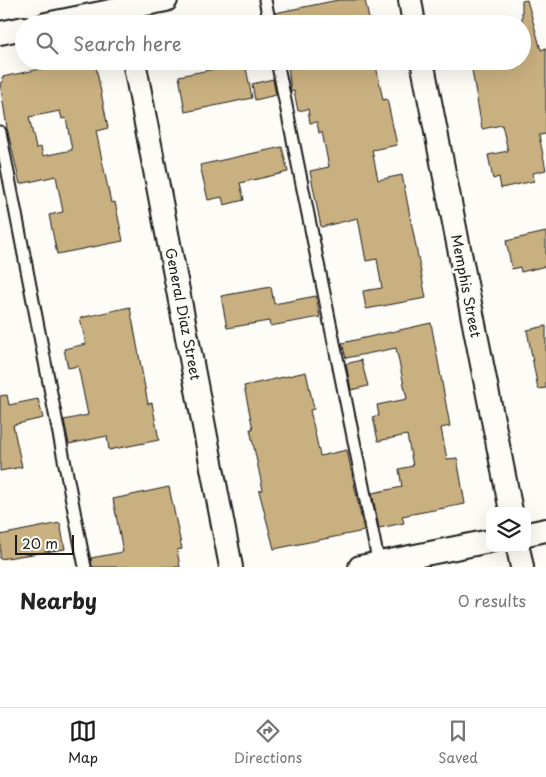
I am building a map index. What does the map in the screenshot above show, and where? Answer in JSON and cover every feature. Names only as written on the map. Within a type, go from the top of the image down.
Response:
[{"type":"street","points":[[100,15],[166,0]]},
{"type":"street","points":[[410,0],[412,15]]},
{"type":"street","points":[[0,33],[15,30]]},
{"type":"street","name":"General Diaz Street","points":[[136,70],[231,567]]},
{"type":"street","name":"Memphis Street","points":[[424,70],[510,507]]},
{"type":"street","points":[[531,533],[546,530]]},
{"type":"street","points":[[373,566],[486,542]]},
{"type":"street","points":[[519,552],[522,567]]},
{"type":"lane","points":[[265,0],[268,15]]},
{"type":"lane","points":[[279,70],[373,566]]},
{"type":"lane","points":[[0,132],[85,567]]},
{"type":"building","points":[[338,0],[365,0],[368,15],[275,15],[275,13]]},
{"type":"building","points":[[527,0],[541,50],[546,48],[546,134],[539,135],[546,170],[533,173],[534,181],[501,188],[499,177],[493,179],[488,155],[508,151],[502,125],[482,129],[472,70],[531,70],[531,15],[522,15],[522,1]]},
{"type":"building","points":[[36,70],[97,70],[108,128],[96,131],[111,203],[115,202],[123,241],[57,254],[49,215],[63,212],[56,176],[20,184],[7,128],[0,83],[3,82],[2,77]],"holes":[[[60,111],[62,119],[66,118],[72,150],[43,156],[41,147],[36,148],[29,117]]]},
{"type":"building","points":[[209,70],[246,70],[252,98],[185,112],[179,76]]},
{"type":"building","points":[[289,70],[377,70],[383,100],[387,99],[397,145],[372,150],[378,180],[402,175],[426,298],[366,309],[363,291],[382,288],[377,259],[366,261],[358,218],[321,227],[310,171],[329,167],[322,132],[319,133],[317,122],[310,123],[308,109],[298,111],[294,91],[291,92]]},
{"type":"building","points":[[273,79],[276,95],[255,100],[252,84]]},
{"type":"building","points":[[282,147],[288,172],[240,183],[244,200],[224,205],[222,197],[208,200],[200,165]]},
{"type":"building","points":[[546,232],[546,266],[521,272],[520,267],[512,269],[506,241]]},
{"type":"building","points":[[271,287],[274,304],[316,296],[320,317],[270,326],[269,321],[227,328],[221,296]]},
{"type":"building","points":[[130,307],[148,404],[152,403],[159,440],[109,450],[107,436],[69,444],[64,420],[88,415],[78,366],[68,368],[64,349],[86,344],[80,318]]},
{"type":"building","points":[[431,323],[450,426],[441,428],[447,459],[457,458],[465,504],[402,516],[404,523],[379,528],[372,493],[402,487],[399,469],[413,466],[407,435],[378,441],[373,417],[379,416],[377,405],[407,399],[396,348],[346,358],[342,343]]},
{"type":"building","points":[[546,326],[546,388],[538,389],[527,330]]},
{"type":"building","points":[[361,360],[368,386],[351,390],[346,364]]},
{"type":"building","points":[[306,372],[314,409],[310,410],[320,456],[347,450],[364,531],[274,549],[259,491],[263,490],[250,429],[253,429],[244,386]]},
{"type":"building","points":[[7,395],[9,405],[38,399],[43,418],[13,425],[22,467],[0,471],[0,396]]},
{"type":"building","points":[[169,487],[182,549],[177,550],[180,567],[92,567],[91,558],[123,552],[113,499]]},
{"type":"building","points":[[60,523],[65,549],[0,559],[0,535]]}]
